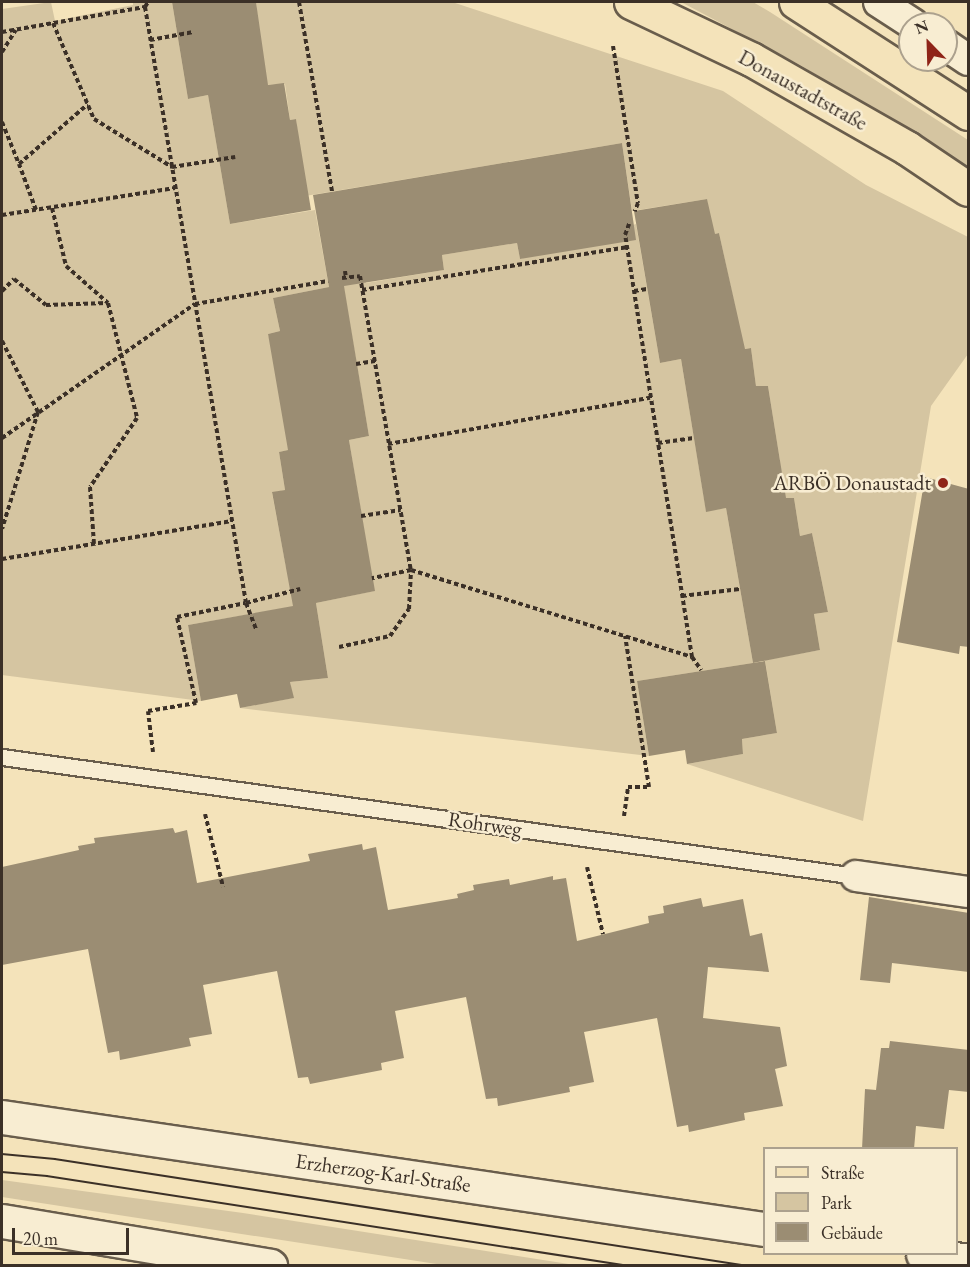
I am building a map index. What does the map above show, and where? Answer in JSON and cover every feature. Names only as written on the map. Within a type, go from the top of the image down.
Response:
[{"type":"main road","name":"Donaustadtstraße","points":[[631,2],[751,59],[966,191]]},
{"type":"main road","points":[[796,2],[969,112]]},
{"type":"main road","name":"Erzherzog-Karl-Straße","points":[[2,1117],[763,1229]]},
{"type":"main road","points":[[2,1221],[270,1266]]},
{"type":"main road","points":[[930,1255],[969,1261]]},
{"type":"street","points":[[879,2],[898,14]]},
{"type":"street","name":"Rohrweg","points":[[856,876],[969,892]]},
{"type":"lane","name":"Rohrweg","points":[[2,757],[856,876]]},
{"type":"path","points":[[148,2],[145,7],[150,40],[246,603],[256,629]]},
{"type":"path","points":[[299,2],[332,192]]},
{"type":"path","points":[[2,32],[96,13],[145,7]]},
{"type":"path","points":[[54,23],[94,119],[172,167],[235,157]]},
{"type":"path","points":[[2,52],[16,29]]},
{"type":"path","points":[[150,40],[193,32]]},
{"type":"path","points":[[613,46],[638,203],[635,211]]},
{"type":"path","points":[[19,164],[88,104]]},
{"type":"path","points":[[2,122],[36,210]]},
{"type":"path","points":[[2,215],[175,188]]},
{"type":"path","points":[[52,208],[66,266],[108,303],[137,418],[90,487],[94,544]]},
{"type":"path","points":[[629,224],[625,235],[650,398],[692,657],[701,670]]},
{"type":"path","points":[[362,290],[627,247]]},
{"type":"path","points":[[561,252],[562,258]]},
{"type":"path","points":[[339,647],[390,636],[409,609],[411,570],[360,276],[344,278],[345,271]]},
{"type":"path","points":[[413,276],[415,281]]},
{"type":"path","points":[[2,291],[14,279],[46,305],[108,303]]},
{"type":"path","points":[[2,438],[195,304],[328,281]]},
{"type":"path","points":[[634,291],[647,289]]},
{"type":"path","points":[[2,341],[38,412],[2,529]]},
{"type":"path","points":[[356,364],[375,362]]},
{"type":"path","points":[[388,444],[650,398]]},
{"type":"path","points":[[658,443],[694,438]]},
{"type":"path","points":[[362,516],[401,510]]},
{"type":"path","points":[[2,559],[232,521]]},
{"type":"path","points":[[372,578],[411,570],[692,657]]},
{"type":"path","points":[[156,778],[148,711],[196,703],[177,617],[300,589]]},
{"type":"path","points":[[682,596],[740,589]]},
{"type":"path","points":[[619,843],[628,787],[649,787],[625,636]]},
{"type":"path","points":[[198,784],[223,887]]},
{"type":"path","points":[[579,838],[603,934]]},
{"type":"green space","points":[[51,2],[55,21],[133,5],[133,2],[172,2],[188,99],[208,95],[230,224],[315,210],[329,287],[273,298],[280,331],[268,334],[298,448],[279,452],[285,490],[272,493],[286,567],[302,605],[188,625],[201,701],[2,675],[2,9]]},
{"type":"green space","points":[[256,2],[452,2],[723,91],[866,185],[968,237],[968,354],[931,406],[863,821],[687,764],[743,754],[742,739],[777,733],[765,660],[820,650],[814,614],[828,612],[812,533],[800,536],[794,498],[775,499],[780,461],[768,386],[756,386],[751,348],[730,351],[736,311],[719,233],[709,236],[707,199],[632,211],[622,143],[305,196],[296,119],[290,120],[285,84],[264,85]]},
{"type":"green space","points":[[681,2],[753,2],[968,140],[968,169],[802,66]]},
{"type":"green space","points":[[636,224],[660,363],[681,359],[706,511],[726,508],[753,663],[637,681],[649,756],[240,708],[293,698],[290,682],[328,678],[316,603],[374,591],[349,440],[369,436],[341,272],[363,268],[366,283],[444,270],[442,255],[517,243],[520,259]]},
{"type":"green space","points":[[2,1180],[243,1213],[575,1265],[443,1265],[2,1197]]},
{"type":"building","points":[[172,2],[256,2],[268,85],[284,83],[290,120],[296,119],[311,210],[230,224],[208,95],[188,99]]},
{"type":"building","points":[[622,143],[636,240],[520,259],[517,243],[442,255],[444,270],[344,286],[369,436],[349,440],[375,591],[316,603],[328,678],[290,682],[294,698],[240,708],[237,694],[201,701],[188,625],[293,606],[272,492],[285,490],[279,452],[288,450],[268,334],[280,331],[273,298],[329,287],[313,195]]},
{"type":"building","points":[[707,199],[715,234],[719,233],[745,349],[751,348],[756,386],[768,386],[786,498],[794,498],[800,536],[812,533],[828,612],[814,614],[820,650],[753,663],[726,508],[706,512],[681,359],[660,363],[634,211]]},
{"type":"building","points":[[925,477],[969,489],[969,647],[960,646],[959,654],[897,642]]},
{"type":"building","points":[[765,661],[777,733],[742,739],[743,754],[687,764],[685,750],[649,756],[637,681]]},
{"type":"building","points":[[173,828],[175,833],[187,830],[197,883],[310,861],[308,854],[362,844],[363,850],[376,847],[388,910],[458,898],[457,894],[474,890],[473,885],[509,879],[510,885],[553,876],[553,880],[566,878],[577,941],[649,923],[648,916],[664,913],[663,906],[701,898],[703,907],[743,899],[750,936],[762,933],[769,972],[708,967],[703,1018],[780,1027],[787,1066],[775,1069],[783,1106],[744,1113],[745,1120],[689,1132],[688,1125],[677,1127],[657,1018],[584,1032],[594,1082],[569,1087],[570,1092],[498,1106],[497,1098],[486,1099],[466,997],[395,1011],[404,1058],[381,1063],[382,1070],[310,1084],[308,1077],[298,1078],[277,971],[203,985],[212,1034],[189,1038],[191,1046],[120,1060],[119,1051],[108,1053],[88,949],[2,965],[2,867],[79,850],[78,846],[95,843],[94,838]]},
{"type":"building","points":[[869,897],[969,913],[969,972],[892,963],[890,983],[860,980]]},
{"type":"building","points":[[890,1041],[969,1050],[969,1092],[949,1090],[944,1129],[916,1126],[914,1147],[862,1147],[865,1089],[876,1090],[881,1048],[889,1048]]},
{"type":"tram line","points":[[2,1154],[55,1159],[748,1266]]},
{"type":"tram line","points":[[2,1172],[47,1176],[629,1266]]},
{"type":"place","name":"ARBÖ Donaustadt","points":[[943,483]]}]
